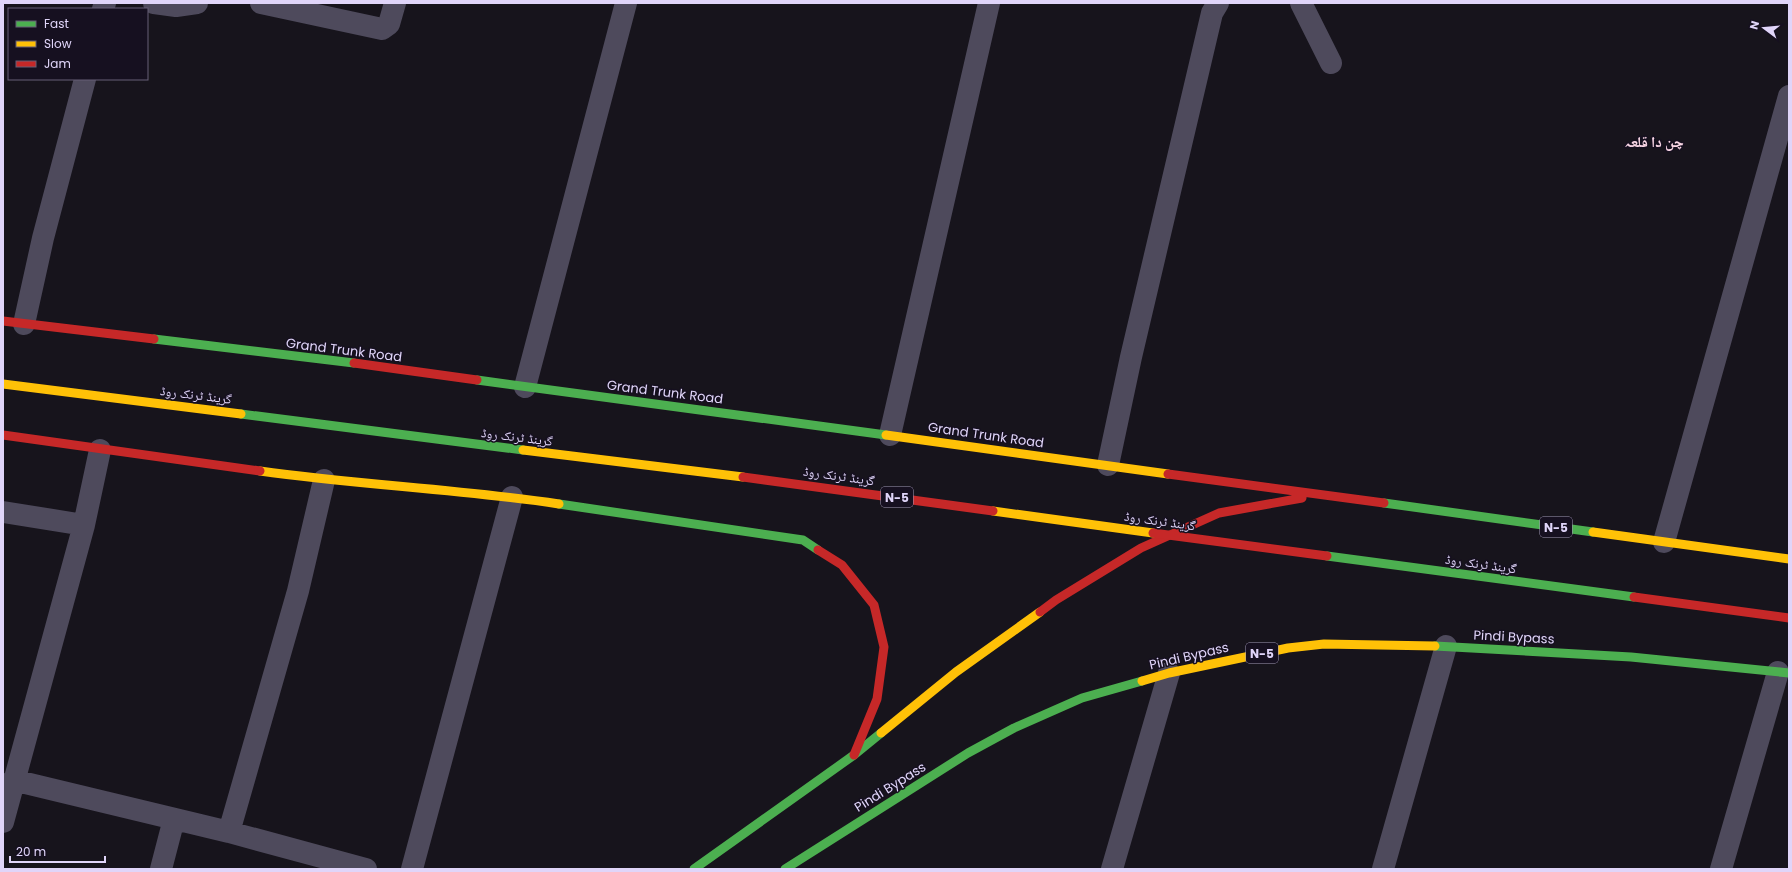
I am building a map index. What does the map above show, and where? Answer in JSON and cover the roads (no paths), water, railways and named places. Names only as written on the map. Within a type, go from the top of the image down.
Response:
[{"type":"highway","name":"Grand Trunk Road","points":[[13,322],[353,363],[1323,495]]},
{"type":"highway","name":"گرینڈ ٹرنک روڈ","points":[[3,384],[528,452],[797,483],[1100,526],[1789,618]]},
{"type":"highway","points":[[3,435],[100,450],[324,480],[512,497],[802,540],[842,565],[874,605],[884,647],[877,699],[854,755]]},
{"type":"highway","name":"N-5","points":[[694,869],[854,755],[956,672],[1056,600],[1141,548],[1219,512],[1323,495],[1789,559]]},
{"type":"highway","name":"Pindi Bypass","points":[[784,869],[968,753],[1014,728],[1082,698],[1169,673],[1288,648],[1324,644],[1446,646],[1631,657],[1784,673]]},
{"type":"street","points":[[154,3],[176,6],[197,3]]},
{"type":"street","points":[[261,3],[382,29],[388,24],[395,3]]},
{"type":"street","points":[[525,387],[626,3]]},
{"type":"street","points":[[890,435],[989,3]]},
{"type":"street","points":[[1108,465],[1131,357],[1212,13],[1218,3]]},
{"type":"street","points":[[1301,3],[1331,63]]},
{"type":"street","points":[[13,322],[43,238],[85,80]]},
{"type":"street","points":[[1664,542],[1789,96]]},
{"type":"street","points":[[3,822],[13,780],[84,526],[100,450]]},
{"type":"street","points":[[229,832],[298,591],[324,480]]},
{"type":"street","points":[[412,869],[512,497]]},
{"type":"street","points":[[3,512],[84,526]]},
{"type":"street","points":[[1383,869],[1446,646]]},
{"type":"street","points":[[1112,869],[1169,673]]},
{"type":"street","points":[[1721,869],[1784,673]]},
{"type":"street","points":[[13,780],[229,832],[366,869]]},
{"type":"street","points":[[161,869],[174,819]]},
{"type":"district","name":"چن دا قلعہ","points":[[1654,141]]}]
